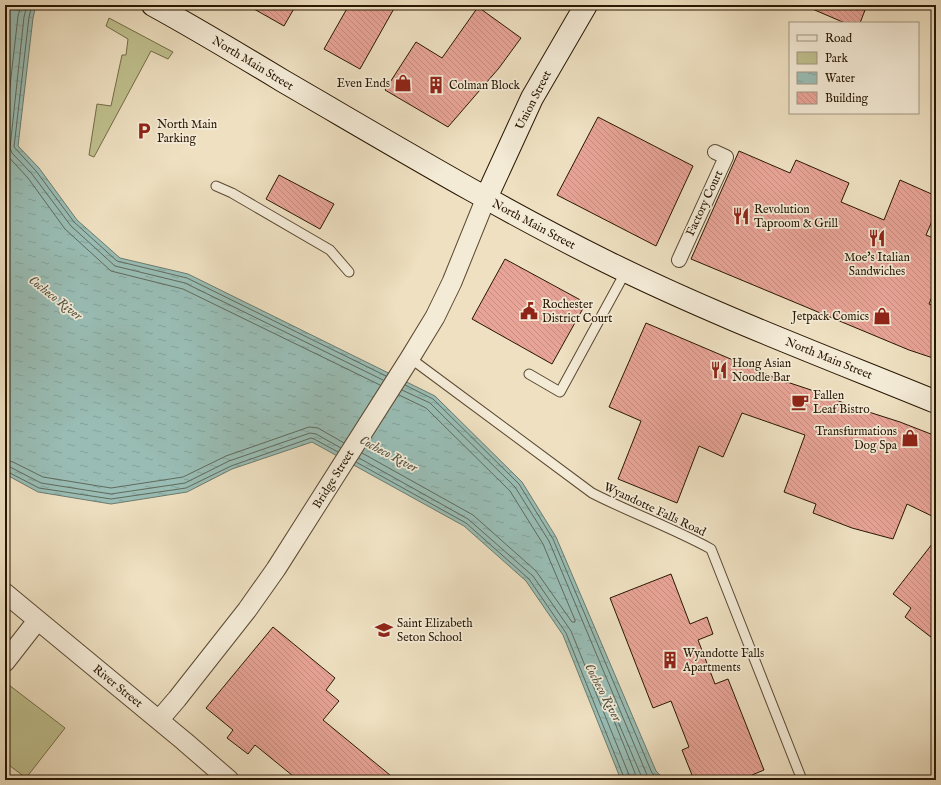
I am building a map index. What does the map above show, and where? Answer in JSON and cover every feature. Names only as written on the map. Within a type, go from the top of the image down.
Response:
[{"type":"main road","name":"North Main Street","points":[[153,5],[196,28],[444,175],[626,271],[669,292],[936,402]]},
{"type":"main road","name":"Union Street","points":[[486,198],[532,98],[586,5]]},
{"type":"street","name":"Factory Court","points":[[679,260],[726,157],[715,152]]},
{"type":"street","name":"Bridge Street","points":[[159,720],[247,610],[276,569],[435,317],[452,282],[486,198]]},
{"type":"street","name":"River Street","points":[[5,594],[230,780]]},
{"type":"street","points":[[5,662],[37,621]]},
{"type":"lane","points":[[216,186],[232,193],[330,250],[349,272]]},
{"type":"lane","points":[[529,374],[560,392],[626,271]]},
{"type":"lane","name":"Wyandotte Falls Road","points":[[406,362],[592,493],[617,506],[697,541],[711,549],[802,780]]},
{"type":"green space","points":[[109,18],[173,52],[168,59],[151,51],[94,157],[89,155],[97,104],[111,106],[122,55],[126,55],[128,39],[106,26]]},
{"type":"green space","points":[[9,685],[65,728],[26,778],[5,762],[5,690]]},
{"type":"water","name":"Cocheco River","points":[[5,5],[36,5],[33,18],[18,146],[39,168],[77,220],[120,258],[188,274],[435,396],[522,482],[556,537],[656,771],[665,780],[621,780],[563,635],[526,581],[464,526],[312,442],[232,469],[187,492],[111,504],[38,492],[5,474]]},
{"type":"building","points":[[247,5],[296,5],[284,26]]},
{"type":"building","points":[[349,5],[396,5],[360,69],[324,49]]},
{"type":"building","points":[[803,5],[867,5],[860,22],[843,22]]},
{"type":"building","name":"Colman Block","points":[[478,7],[521,38],[499,68],[448,127],[385,90],[416,42],[442,58]]},
{"type":"building","points":[[598,117],[693,166],[656,246],[557,195]]},
{"type":"building","points":[[739,151],[790,173],[796,160],[849,183],[841,202],[884,220],[900,180],[936,196],[936,212],[926,235],[936,239],[936,287],[929,304],[936,307],[936,359],[909,350],[691,259]]},
{"type":"building","points":[[279,175],[334,204],[320,229],[266,199]]},
{"type":"building","name":"Rochester District Court","points":[[505,259],[586,303],[552,364],[472,319]]},
{"type":"building","points":[[646,323],[787,383],[820,393],[853,407],[900,422],[936,436],[936,518],[907,504],[893,539],[852,528],[813,513],[816,504],[784,492],[805,435],[742,413],[723,457],[699,446],[677,503],[618,479],[641,421],[609,407]]},
{"type":"building","points":[[936,539],[936,641],[905,617],[911,608],[893,594]]},
{"type":"building","name":"Wyandotte Falls Apartments","points":[[671,574],[690,624],[707,617],[713,634],[698,640],[715,684],[728,679],[764,770],[752,775],[754,780],[694,780],[682,750],[689,747],[671,701],[653,708],[610,598]]},
{"type":"building","points":[[273,627],[335,678],[326,690],[339,701],[323,720],[396,780],[298,780],[255,745],[248,754],[227,738],[233,730],[206,708]]},
{"type":"place","name":"Even Ends","points":[[403,83]]},
{"type":"place","name":"Colman Block","points":[[436,85]]},
{"type":"place","name":"North Main Parking","points":[[144,131]]},
{"type":"place","name":"Revolution Taproom & Grill","points":[[741,216]]},
{"type":"place","name":"Moe's Italian Sandwiches","points":[[877,238]]},
{"type":"place","name":"Rochester District Court","points":[[529,311]]},
{"type":"place","name":"Jetpack Comics","points":[[882,316]]},
{"type":"place","name":"Hong Asian Noodle Bar","points":[[719,370]]},
{"type":"place","name":"Fallen Leaf Bistro","points":[[800,402]]},
{"type":"place","name":"Transfurmations Dog Spa","points":[[910,438]]},
{"type":"place","name":"Saint Elizabeth Seton School","points":[[384,630]]},
{"type":"place","name":"Wyandotte Falls Apartments","points":[[670,660]]}]
